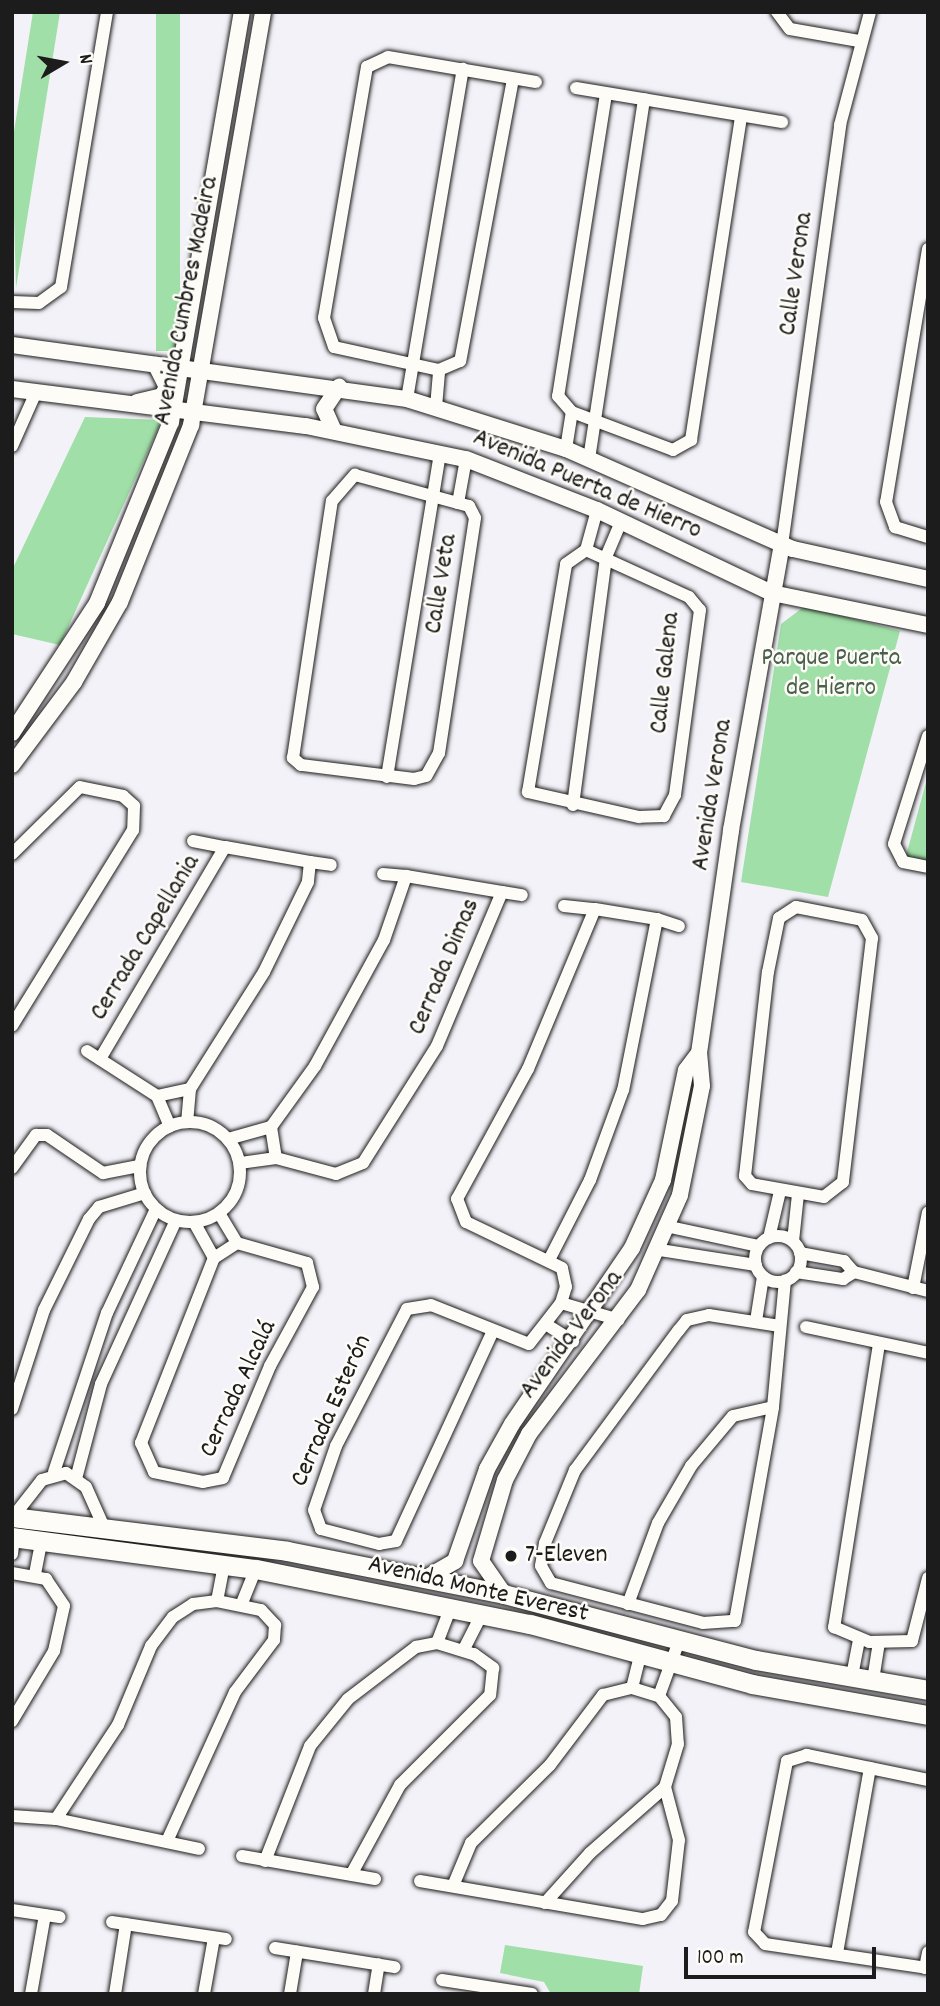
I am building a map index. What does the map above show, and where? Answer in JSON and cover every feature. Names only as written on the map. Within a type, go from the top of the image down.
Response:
[{"type":"main road","name":"Avenida Monte Everest","points":[[12,1517],[44,1530],[138,1551],[256,1569],[451,1607],[670,1664],[928,1715]]},
{"type":"main road","name":"Avenida Monte Everest","points":[[13,1543],[44,1530],[103,1525],[360,1565],[504,1594],[679,1641],[928,1690]]},
{"type":"main road","points":[[138,1551],[141,1530]]},
{"type":"main road","points":[[354,1588],[360,1565]]},
{"type":"main road","points":[[559,1633],[566,1610]]},
{"type":"main road","points":[[867,1703],[873,1680]]},
{"type":"street","points":[[13,306],[39,303],[61,288],[107,12]]},
{"type":"street","name":"Avenida Cumbres Madeira","points":[[12,733],[97,603],[174,412],[242,12]]},
{"type":"street","name":"Avenida Cumbres Madeira","points":[[12,765],[74,682],[125,591],[194,415],[263,12]]},
{"type":"street","points":[[777,12],[790,29],[859,41]]},
{"type":"street","name":"Calle Verona","points":[[782,545],[840,125],[859,41],[870,12]]},
{"type":"street","points":[[513,79],[464,352],[456,365],[439,370],[345,351],[328,341],[324,318],[367,67],[376,60],[463,69],[536,82]]},
{"type":"street","points":[[407,399],[463,69]]},
{"type":"street","points":[[576,88],[782,122]]},
{"type":"street","points":[[606,94],[558,396],[572,412],[673,450],[687,448],[741,116]]},
{"type":"street","points":[[589,459],[644,99]]},
{"type":"street","points":[[928,249],[886,502],[895,527],[928,537]]},
{"type":"street","name":"Avenida Puerta de Hierro","points":[[12,345],[339,387],[407,399],[566,449],[782,545],[928,579]]},
{"type":"street","points":[[117,404],[162,396],[167,380],[156,365]]},
{"type":"street","points":[[436,407],[439,370]]},
{"type":"street","points":[[306,426],[317,408],[310,384]]},
{"type":"street","points":[[334,431],[324,409],[339,387]]},
{"type":"street","name":"Avenida Puerta de Hierro","points":[[12,389],[194,415],[306,426],[466,459],[597,510],[772,593],[928,625]]},
{"type":"street","points":[[12,446],[36,392]]},
{"type":"street","points":[[566,449],[572,412]]},
{"type":"street","points":[[387,777],[435,498],[440,453]]},
{"type":"street","points":[[458,503],[466,459]]},
{"type":"street","name":"Calle Veta","points":[[355,475],[458,503],[469,506],[475,518],[439,753],[426,776],[387,777],[301,765],[293,758],[332,501],[355,475]]},
{"type":"street","points":[[586,550],[597,510]]},
{"type":"street","points":[[573,805],[606,557],[621,522]]},
{"type":"street","name":"Avenida Verona","points":[[482,1545],[529,1434],[619,1320],[660,1250],[670,1227],[702,1086],[699,1053],[772,593],[782,545]]},
{"type":"street","name":"Calle Galena","points":[[586,550],[606,557],[689,597],[700,620],[672,806],[654,819],[533,797],[526,784],[566,565],[586,550]]},
{"type":"street","points":[[928,736],[894,844],[903,862],[928,867]]},
{"type":"street","points":[[12,854],[80,787],[123,796],[134,806],[132,830],[12,1026]]},
{"type":"street","points":[[193,841],[225,847]]},
{"type":"street","name":"Cerrada Capellania","points":[[100,1059],[225,847],[331,865]]},
{"type":"street","points":[[187,1122],[190,1089],[264,972],[308,882],[310,862]]},
{"type":"street","name":"Cerrada Dimas","points":[[239,1163],[276,1158],[336,1174],[363,1163],[437,1046],[502,892],[383,874]]},
{"type":"street","points":[[228,1139],[239,1163],[236,1191],[219,1213],[194,1222],[176,1220],[156,1209],[145,1193],[140,1166],[156,1135],[170,1126],[187,1122],[228,1139],[271,1126],[347,1013],[406,876]]},
{"type":"street","points":[[502,892],[522,895]]},
{"type":"street","points":[[564,906],[657,919],[679,926]]},
{"type":"street","points":[[796,907],[867,924],[872,938],[843,1182],[833,1196],[780,1191],[747,1180],[761,1017],[782,912],[796,907]]},
{"type":"street","points":[[595,909],[528,1069],[457,1199],[466,1222],[549,1260],[565,1276],[561,1303],[619,1320]]},
{"type":"street","points":[[549,1260],[590,1180],[623,1090],[657,919]]},
{"type":"street","name":"Cerrada Capellania","points":[[86,1051],[157,1096]]},
{"type":"street","name":"Avenida Verona","points":[[426,1578],[451,1567],[487,1469],[594,1312],[663,1180],[686,1070],[699,1053]]},
{"type":"street","points":[[170,1126],[157,1096],[190,1089]]},
{"type":"street","points":[[271,1126],[276,1158]]},
{"type":"street","points":[[12,1168],[36,1135],[47,1135],[110,1175],[140,1166]]},
{"type":"street","points":[[755,1265],[780,1191]]},
{"type":"street","points":[[12,1409],[44,1310],[89,1219],[99,1207],[145,1193]]},
{"type":"street","points":[[796,1272],[798,1194]]},
{"type":"street","points":[[12,1517],[54,1472],[107,1312],[156,1209]]},
{"type":"street","points":[[913,1288],[928,1212]]},
{"type":"street","points":[[194,1222],[214,1258],[237,1243],[219,1213]]},
{"type":"street","points":[[103,1525],[77,1475],[101,1384],[176,1220]]},
{"type":"street","points":[[670,1227],[796,1247],[844,1261],[854,1272],[928,1291]]},
{"type":"street","name":"Cerrada Alcalá","points":[[214,1258],[141,1443],[154,1472],[203,1482],[229,1471],[315,1278],[307,1263],[237,1243]]},
{"type":"street","points":[[660,1250],[755,1265],[763,1277],[756,1321]]},
{"type":"street","points":[[780,1326],[697,1315],[678,1331],[575,1470],[545,1543],[541,1566],[551,1583],[628,1604],[730,1625],[739,1615],[773,1407],[785,1281],[796,1272],[843,1279],[854,1272]]},
{"type":"street","points":[[763,1277],[785,1281]]},
{"type":"street","name":"Cerrada Esterón","points":[[492,1333],[396,1541],[379,1544],[321,1529],[314,1510],[336,1446],[399,1318],[407,1309],[431,1305],[492,1333],[529,1344],[547,1325],[561,1303]]},
{"type":"street","points":[[547,1325],[573,1341]]},
{"type":"street","points":[[806,1327],[926,1352]]},
{"type":"street","points":[[879,1344],[831,1613],[838,1632],[869,1642],[907,1643],[916,1636],[928,1578]]},
{"type":"street","points":[[628,1604],[657,1523],[691,1466],[733,1416],[773,1407]]},
{"type":"street","points":[[54,1472],[77,1475]]},
{"type":"street","points":[[35,1574],[44,1530]]},
{"type":"street","points":[[461,1541],[482,1545],[486,1577],[504,1594]]},
{"type":"street","points":[[217,1601],[224,1564]]},
{"type":"street","points":[[242,1603],[256,1569]]},
{"type":"street","points":[[12,1573],[35,1574],[60,1594],[54,1651],[12,1721]]},
{"type":"street","points":[[56,1819],[118,1725],[162,1629],[193,1604],[217,1601],[242,1603],[275,1625],[271,1647],[235,1692],[167,1841]]},
{"type":"street","points":[[437,1643],[451,1607]]},
{"type":"street","points":[[458,1648],[482,1615]]},
{"type":"street","points":[[659,1696],[679,1641]]},
{"type":"street","points":[[852,1676],[869,1642]]},
{"type":"street","points":[[869,1642],[873,1680]]},
{"type":"street","points":[[265,1861],[293,1780],[328,1721],[391,1661],[437,1643],[458,1648],[493,1668],[494,1686],[400,1784],[351,1875]]},
{"type":"street","points":[[632,1688],[640,1655]]},
{"type":"street","points":[[420,1881],[643,1919],[661,1915],[672,1901],[679,1840],[665,1787],[678,1744],[676,1717],[659,1696],[632,1688],[603,1695],[550,1765],[471,1843],[453,1886]]},
{"type":"street","points":[[928,1780],[807,1755],[787,1761],[767,1839],[758,1940],[926,1968],[928,1952]]},
{"type":"street","points":[[837,1953],[870,1769]]},
{"type":"street","points":[[545,1903],[606,1837],[665,1787]]},
{"type":"street","points":[[12,1816],[56,1819],[199,1849]]},
{"type":"street","points":[[242,1856],[375,1879]]},
{"type":"street","points":[[12,1910],[60,1917]]},
{"type":"street","points":[[31,1994],[45,1915]]},
{"type":"street","points":[[111,1923],[220,1939],[204,1994]]},
{"type":"street","points":[[115,1994],[126,1924]]},
{"type":"street","points":[[275,1948],[394,1967]]},
{"type":"street","points":[[290,1994],[297,1952]]},
{"type":"street","points":[[374,1994],[379,1964]]},
{"type":"street","points":[[442,1980],[458,1988],[532,1994]]},
{"type":"green space","points":[[33,12],[60,12],[16,288],[12,144]]},
{"type":"green space","points":[[156,12],[180,12],[180,351],[156,351]]},
{"type":"green space","points":[[85,417],[162,420],[60,645],[12,634],[12,570]]},
{"type":"green space","name":"Parque Puerta de Hierro","points":[[805,606],[900,631],[828,897],[741,882],[781,624]]},
{"type":"green space","points":[[928,775],[928,866],[911,864],[906,856]]},
{"type":"green space","points":[[505,1945],[643,1966],[639,1994],[551,1994],[544,1982],[500,1973]]},
{"type":"place","name":"7-Eleven","points":[[511,1556]]}]
